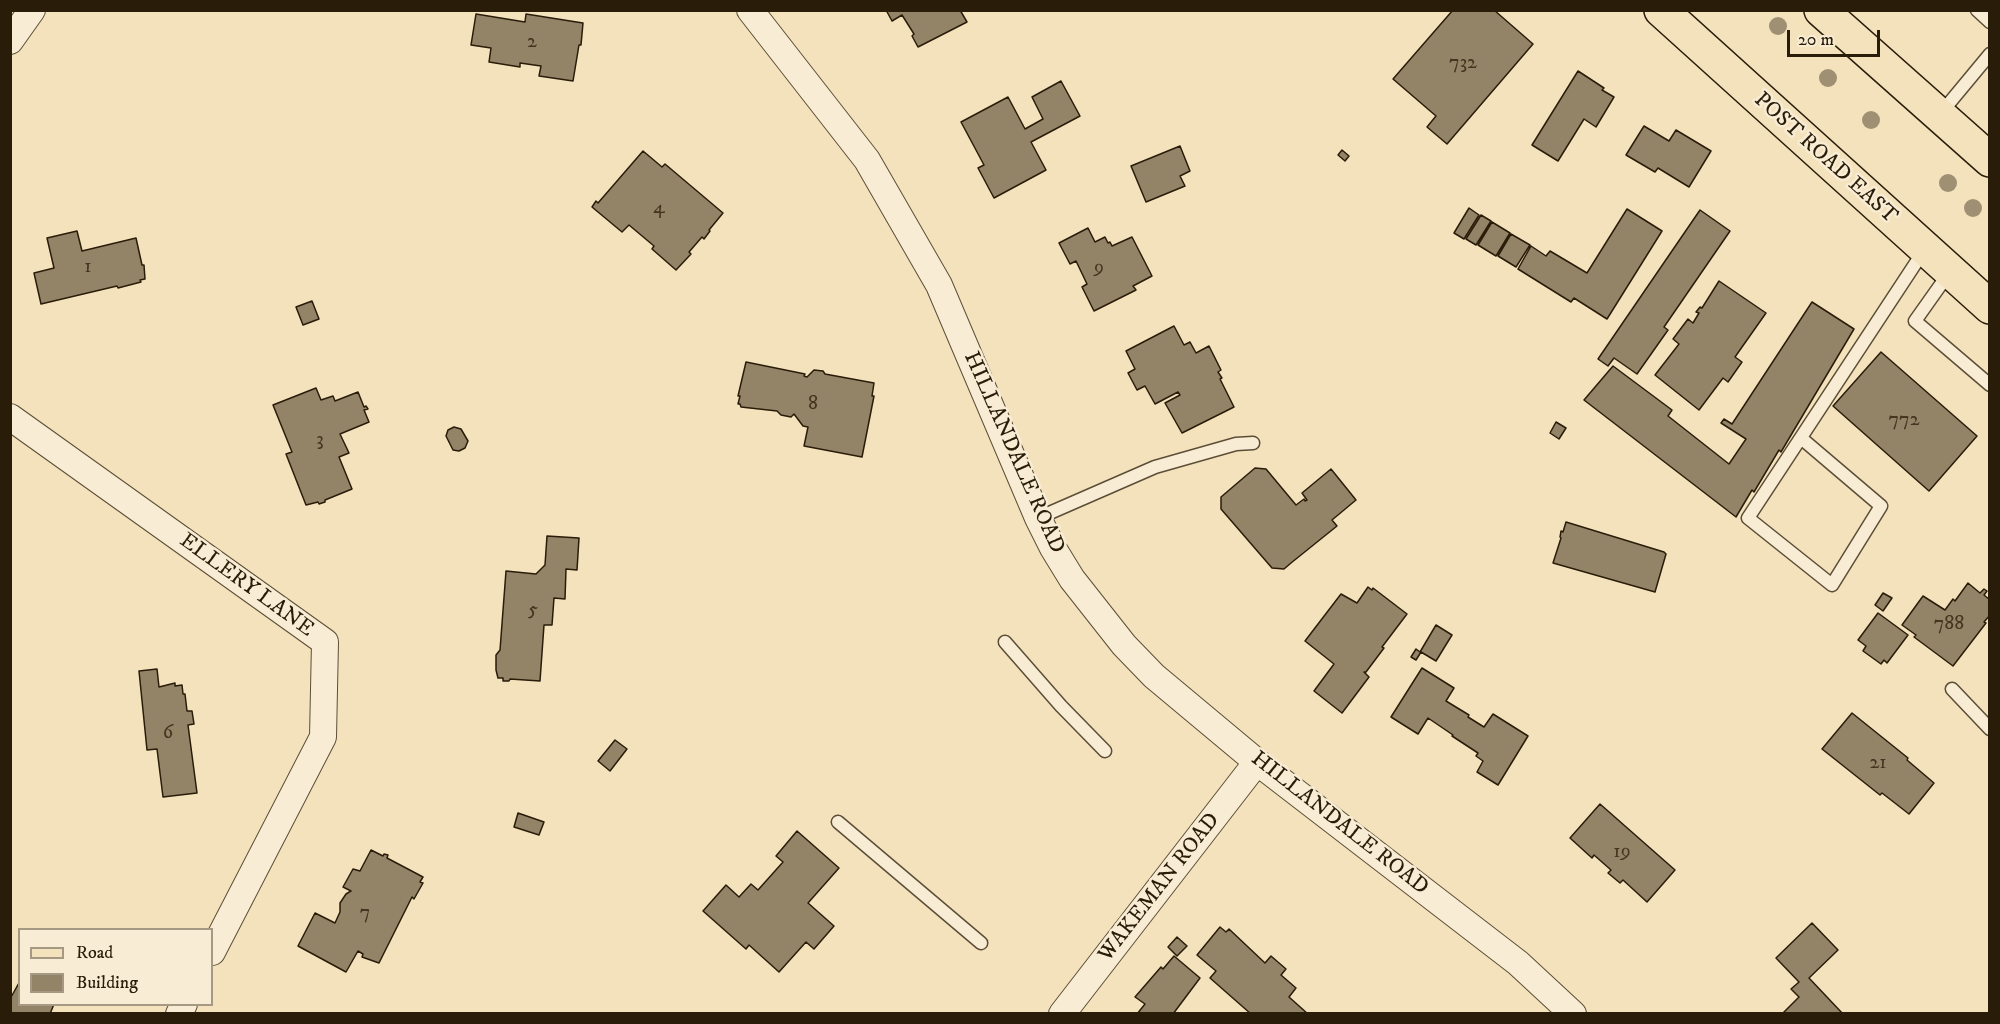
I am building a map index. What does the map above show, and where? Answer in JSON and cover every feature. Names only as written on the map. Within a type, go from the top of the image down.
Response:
[{"type":"main road","name":"POST ROAD EAST","points":[[1661,10],[1989,307]]},
{"type":"main road","points":[[1821,10],[1989,160]]},
{"type":"street","points":[[10,41],[32,10]]},
{"type":"street","name":"HILLANDALE ROAD","points":[[750,10],[867,160],[939,285],[1053,549],[1072,579],[1124,645],[1154,676],[1257,762],[1518,963],[1573,1014]]},
{"type":"street","name":"ELLERY LANE","points":[[10,417],[325,642],[323,737],[213,950]]},
{"type":"street","name":"WAKEMAN ROAD","points":[[1062,1014],[1257,762]]},
{"type":"lane","points":[[1977,10],[1989,22]]},
{"type":"lane","points":[[1939,115],[1989,54]]},
{"type":"lane","points":[[1801,438],[1881,506],[1832,585],[1748,518],[1925,249]]},
{"type":"lane","points":[[1950,272],[1915,321],[1989,385]]},
{"type":"lane","points":[[1038,518],[1155,467],[1236,444],[1253,444]]},
{"type":"lane","points":[[1005,642],[1105,752]]},
{"type":"lane","points":[[1952,689],[1989,729]]},
{"type":"lane","points":[[838,822],[981,943]]},
{"type":"building","points":[[886,10],[960,10],[967,22],[918,47],[912,36],[914,34],[902,15],[892,21]]},
{"type":"building","points":[[1453,10],[1494,10],[1533,44],[1447,144],[1427,127],[1436,116],[1393,79]]},
{"type":"building","points":[[476,14],[525,22],[526,14],[583,23],[573,81],[539,76],[541,66],[520,63],[520,67],[489,62],[491,48],[471,45]]},
{"type":"building","points":[[1578,71],[1614,97],[1596,127],[1584,119],[1558,161],[1532,145]]},
{"type":"building","points":[[1061,81],[1080,116],[1031,142],[1046,170],[994,198],[978,168],[984,165],[961,122],[1008,97],[1025,129],[1043,119],[1032,97]]},
{"type":"building","points":[[1644,126],[1669,141],[1676,130],[1711,151],[1689,187],[1658,168],[1655,172],[1626,155]]},
{"type":"building","points":[[1180,146],[1190,171],[1180,176],[1185,186],[1146,202],[1131,166]]},
{"type":"building","points":[[1342,150],[1349,156],[1345,161],[1338,155]]},
{"type":"building","points":[[643,151],[662,167],[665,164],[723,213],[704,239],[702,237],[689,252],[691,254],[676,270],[652,249],[654,246],[629,225],[622,232],[592,207]]},
{"type":"building","points":[[1469,208],[1479,215],[1464,239],[1454,233]]},
{"type":"building","points":[[1627,209],[1662,231],[1607,319],[1574,298],[1571,302],[1518,269],[1531,246],[1546,256],[1550,251],[1587,273]]},
{"type":"building","points":[[1700,210],[1730,231],[1664,327],[1668,330],[1637,374],[1614,358],[1608,366],[1598,359]]},
{"type":"building","points":[[1481,215],[1491,221],[1476,245],[1466,239]]},
{"type":"building","points":[[1492,222],[1510,233],[1496,256],[1478,245]]},
{"type":"building","points":[[1088,228],[1095,242],[1105,237],[1112,246],[1132,237],[1152,276],[1133,286],[1136,290],[1094,311],[1082,287],[1087,284],[1076,261],[1070,264],[1059,243]]},
{"type":"building","points":[[77,231],[82,251],[136,238],[142,265],[144,265],[145,279],[118,288],[117,286],[41,304],[34,273],[54,268],[47,238]]},
{"type":"building","points":[[1511,234],[1530,245],[1516,267],[1498,256]]},
{"type":"building","points":[[1719,281],[1766,313],[1735,357],[1742,362],[1728,382],[1723,378],[1699,410],[1655,375],[1679,344],[1673,339],[1688,319],[1693,323],[1699,313],[1696,312],[1700,307],[1702,308]]},
{"type":"building","points":[[312,301],[319,319],[303,325],[296,307]]},
{"type":"building","points":[[1812,302],[1854,329],[1781,452],[1779,450],[1736,517],[1584,400],[1613,366],[1672,410],[1668,416],[1729,464],[1746,439],[1721,423],[1724,419],[1732,424]]},
{"type":"building","points":[[1174,326],[1184,345],[1190,342],[1196,353],[1209,346],[1221,370],[1218,372],[1222,378],[1220,379],[1234,407],[1182,433],[1165,403],[1180,395],[1178,392],[1155,404],[1145,386],[1137,390],[1128,373],[1135,369],[1126,351]]},
{"type":"building","points":[[1881,352],[1977,436],[1929,491],[1833,406]]},
{"type":"building","points":[[746,362],[805,374],[804,376],[807,377],[814,370],[874,383],[872,396],[874,396],[862,457],[804,446],[808,427],[803,426],[794,414],[791,417],[781,415],[777,411],[741,407],[738,404],[740,396],[738,396]]},
{"type":"building","points":[[316,388],[321,400],[333,396],[335,401],[358,392],[364,407],[368,409],[364,410],[369,422],[340,434],[349,453],[339,457],[352,489],[325,500],[325,502],[306,505],[286,454],[292,452],[273,405]]},
{"type":"building","points":[[1556,422],[1566,428],[1559,439],[1550,433]]},
{"type":"building","points":[[454,427],[461,429],[468,441],[465,448],[459,451],[453,450],[446,436],[448,430]]},
{"type":"building","points":[[1255,468],[1266,469],[1296,505],[1304,499],[1307,500],[1302,493],[1331,469],[1356,500],[1332,520],[1337,526],[1284,569],[1272,568],[1221,509],[1221,497]]},
{"type":"building","points":[[1566,522],[1664,552],[1666,554],[1655,592],[1553,563],[1561,531],[1563,532]]},
{"type":"building","points":[[547,536],[579,538],[577,570],[566,569],[565,599],[554,598],[552,625],[544,625],[540,681],[510,679],[503,681],[503,678],[498,678],[496,655],[500,650],[506,571],[536,574],[545,565]]},
{"type":"building","points":[[1968,583],[1980,593],[1984,589],[1987,591],[1984,595],[1990,600],[1990,615],[1953,666],[1914,637],[1916,635],[1902,625],[1923,596],[1945,610]]},
{"type":"building","points":[[1368,587],[1372,590],[1373,588],[1407,614],[1364,672],[1369,677],[1342,713],[1314,691],[1334,664],[1305,641],[1341,594],[1357,603]]},
{"type":"building","points":[[1883,593],[1892,598],[1883,611],[1875,605]]},
{"type":"building","points":[[1878,613],[1908,635],[1887,663],[1884,660],[1881,664],[1863,651],[1866,646],[1858,640]]},
{"type":"building","points":[[1436,625],[1452,635],[1436,661],[1421,652],[1416,660],[1411,657],[1416,649],[1420,652]]},
{"type":"building","points":[[1422,668],[1454,688],[1446,701],[1469,715],[1468,717],[1484,727],[1493,714],[1528,736],[1498,785],[1477,772],[1483,761],[1476,756],[1478,753],[1428,718],[1418,734],[1391,717]]},
{"type":"building","points":[[157,669],[159,687],[175,683],[175,686],[182,685],[187,711],[192,711],[194,724],[188,725],[197,793],[163,797],[157,749],[147,750],[139,671]]},
{"type":"building","points":[[1852,713],[1908,758],[1907,760],[1934,783],[1909,814],[1882,793],[1880,795],[1822,749]]},
{"type":"building","points":[[615,740],[627,749],[610,771],[598,761]]},
{"type":"building","points":[[1600,804],[1675,870],[1647,902],[1623,880],[1620,883],[1608,873],[1611,870],[1594,855],[1592,858],[1570,838]]},
{"type":"building","points":[[518,813],[544,822],[539,835],[514,827]]},
{"type":"building","points":[[797,831],[839,868],[808,903],[834,926],[814,949],[806,942],[779,972],[749,945],[746,949],[703,911],[726,885],[739,897],[751,884],[758,890],[783,862],[776,856]]},
{"type":"building","points":[[371,850],[383,856],[388,855],[387,858],[423,877],[420,882],[423,883],[414,899],[412,897],[379,963],[362,957],[363,954],[358,951],[346,972],[298,946],[315,913],[335,923],[340,912],[340,903],[351,891],[343,887],[353,869],[360,871]]},
{"type":"building","points":[[1812,923],[1838,950],[1809,978],[1843,1014],[1782,1014],[1799,997],[1791,989],[1799,982],[1776,958]]},
{"type":"building","points":[[1220,927],[1226,932],[1229,929],[1265,963],[1271,956],[1286,969],[1281,975],[1296,988],[1289,997],[1308,1014],[1251,1014],[1210,978],[1216,971],[1197,955]]},
{"type":"building","points":[[1177,937],[1187,946],[1177,956],[1168,947]]},
{"type":"building","points":[[1174,956],[1200,978],[1173,1014],[1137,1014],[1145,1004],[1135,997],[1161,967],[1163,969]]},
{"type":"building","points":[[18,985],[18,1006],[53,1006],[50,1014],[10,1014],[10,999]]}]
